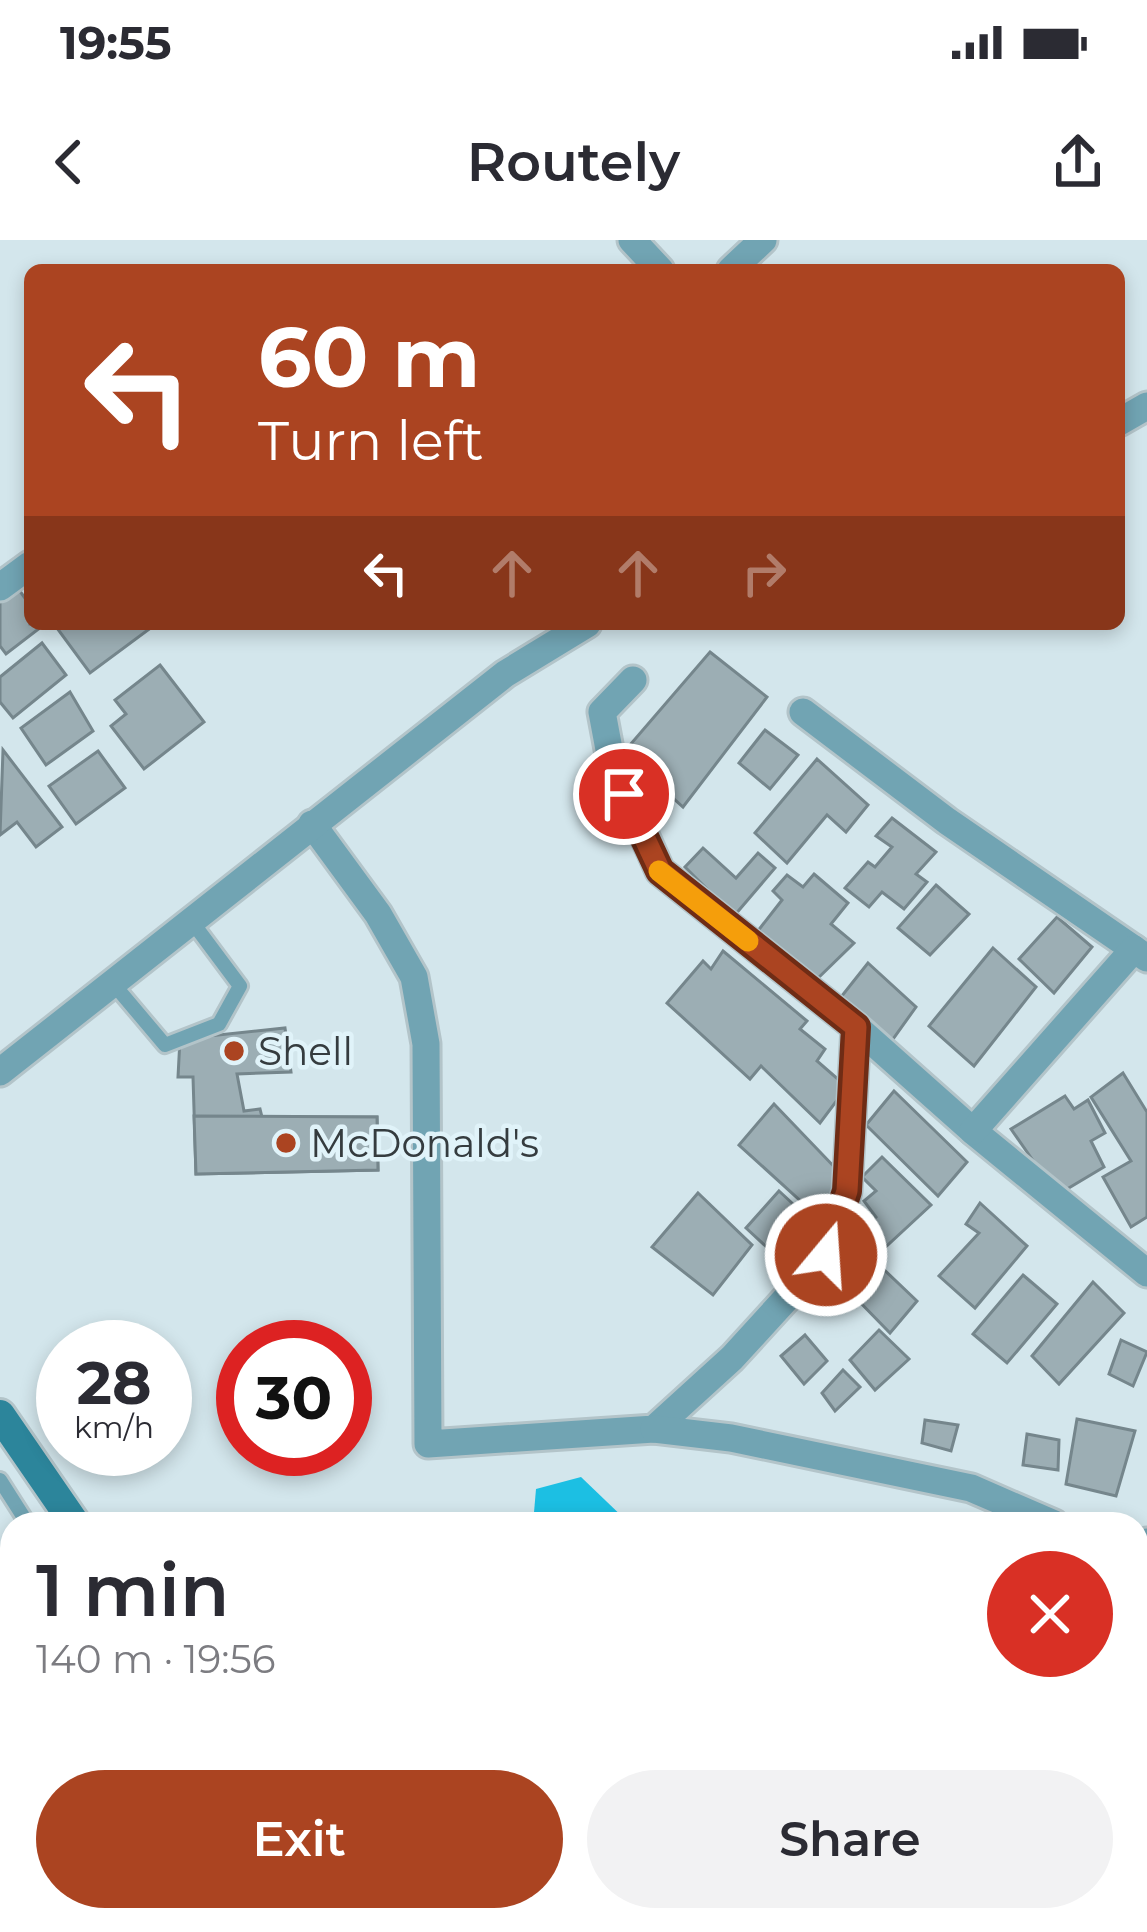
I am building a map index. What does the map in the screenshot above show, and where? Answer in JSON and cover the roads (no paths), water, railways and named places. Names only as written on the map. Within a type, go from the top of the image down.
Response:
[{"type":"main road","points":[[0,1414],[67,1512]]},
{"type":"street","points":[[632,240],[654,264]]},
{"type":"street","points":[[737,264],[763,240]]},
{"type":"street","points":[[0,1072],[505,674],[577,630]]},
{"type":"street","points":[[633,680],[602,712],[611,760],[660,871],[856,1027],[973,1132],[1147,1273]]},
{"type":"street","points":[[803,712],[947,821],[1140,954],[973,1132]]},
{"type":"street","points":[[312,824],[378,914],[414,977],[426,1044],[428,1444],[654,1429],[731,1438],[971,1488],[1026,1512]]},
{"type":"street","points":[[654,1429],[732,1358],[826,1255],[847,1191],[856,1027]]},
{"type":"street","points":[[971,1488],[1016,1512]]},
{"type":"lane","points":[[111,981],[165,1045],[219,1024],[240,986],[190,919]]},
{"type":"lane","points":[[0,1480],[20,1512]]},
{"type":"place","name":"Shell","points":[[234,1051]]},
{"type":"place","name":"McDonald's","points":[[286,1143]]}]
